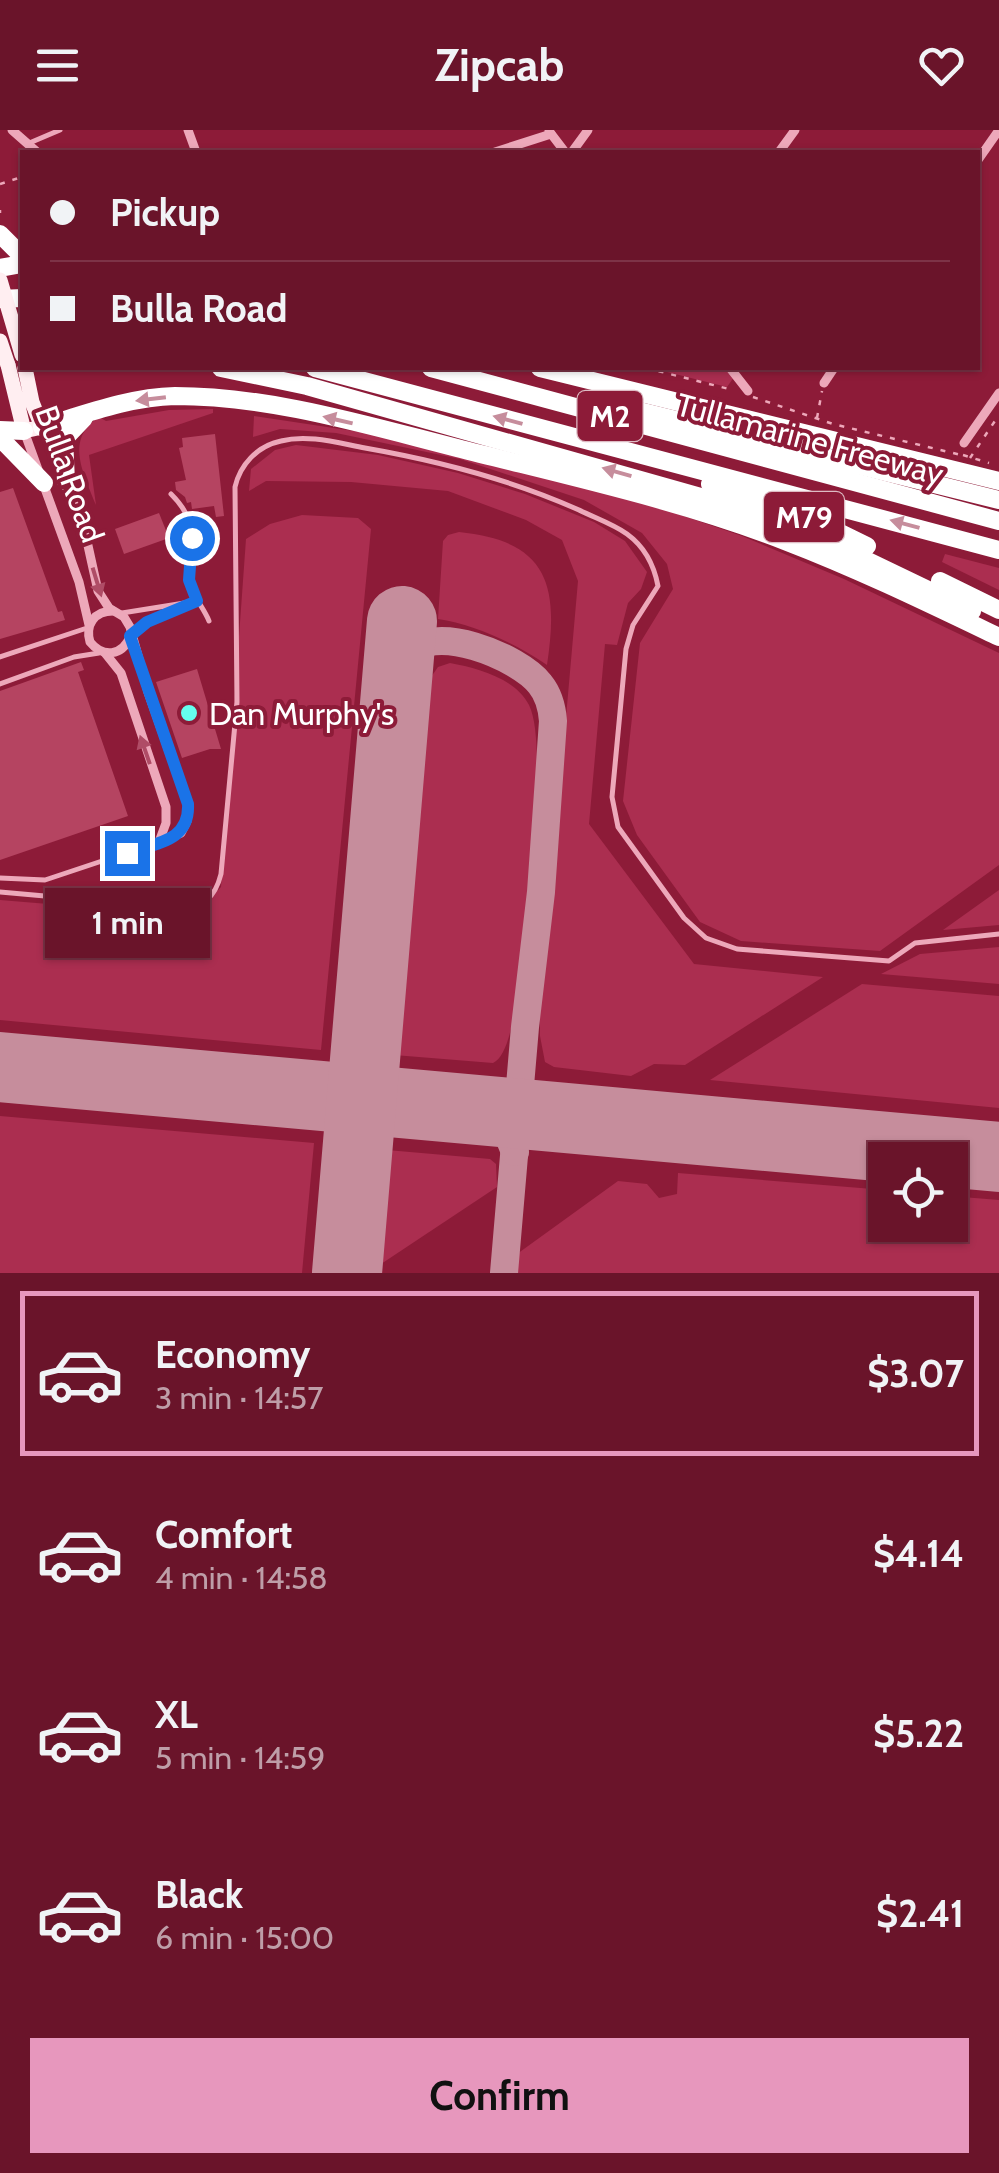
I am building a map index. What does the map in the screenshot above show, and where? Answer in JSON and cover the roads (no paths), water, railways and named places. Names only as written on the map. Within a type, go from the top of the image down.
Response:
[{"type":"highway","points":[[0,234],[20,254]]},
{"type":"highway","points":[[231,370],[397,410],[750,511],[867,559],[999,624]]},
{"type":"highway","name":"Tullamarine Freeway","points":[[322,370],[999,550]]},
{"type":"highway","name":"Tullamarine Freeway","points":[[438,370],[999,521]]},
{"type":"highway","name":"M79","points":[[464,370],[999,500]]},
{"type":"highway","points":[[548,370],[999,481]]},
{"type":"highway","points":[[563,370],[639,392]]},
{"type":"highway","points":[[259,375],[783,540],[999,637]]},
{"type":"highway","points":[[0,430],[33,429],[132,402],[170,396],[239,400],[416,438],[603,486]]},
{"type":"highway","points":[[66,481],[64,438],[88,414]]},
{"type":"highway","points":[[0,438],[44,483]]},
{"type":"highway","name":"M79","points":[[601,445],[818,522],[999,610]]},
{"type":"main road","name":"Bulla Road","points":[[0,272],[33,429]]},
{"type":"main road","name":"Bulla Road","points":[[0,341],[17,364]]},
{"type":"street","points":[[12,130],[36,150]]},
{"type":"street","points":[[571,150],[588,130]]},
{"type":"street","points":[[980,157],[998,130]]},
{"type":"street","points":[[500,150],[549,132],[567,150]]},
{"type":"street","points":[[732,370],[748,391]]},
{"type":"street","points":[[824,383],[833,370]]},
{"type":"street","points":[[964,444],[999,393]]},
{"type":"street","name":"Bulla Road","points":[[33,429],[66,481],[84,532],[98,591],[117,612]]},
{"type":"street","name":"Bulla Road","points":[[33,429],[44,483],[79,582],[88,626]]},
{"type":"street","points":[[102,612],[117,612],[128,621],[188,804],[188,821],[182,833],[159,842],[166,824],[166,807],[122,674],[90,642],[88,626],[102,612]]},
{"type":"street","points":[[103,653],[122,650],[130,634]]},
{"type":"lane","points":[[28,144],[60,130]]},
{"type":"lane","points":[[0,892],[178,908],[196,908],[212,897],[221,874],[237,702],[234,488],[238,475],[256,452],[280,441],[319,440],[440,462],[508,483],[602,521],[626,533],[640,546],[654,567],[658,586],[634,626],[626,650],[612,797],[618,827],[684,918],[706,938],[737,949],[889,961],[915,943],[999,934]]},
{"type":"lane","points":[[171,494],[183,506],[190,523],[189,580],[193,602],[209,621]]},
{"type":"lane","points":[[117,612],[193,602]]},
{"type":"lane","points":[[130,634],[147,622],[193,602]]},
{"type":"lane","points":[[0,657],[88,626]]},
{"type":"lane","points":[[0,684],[74,657],[103,653]]},
{"type":"lane","points":[[0,878],[46,880],[159,842]]},
{"type":"place","name":"Dan Murphy's","points":[[189,713]]}]
